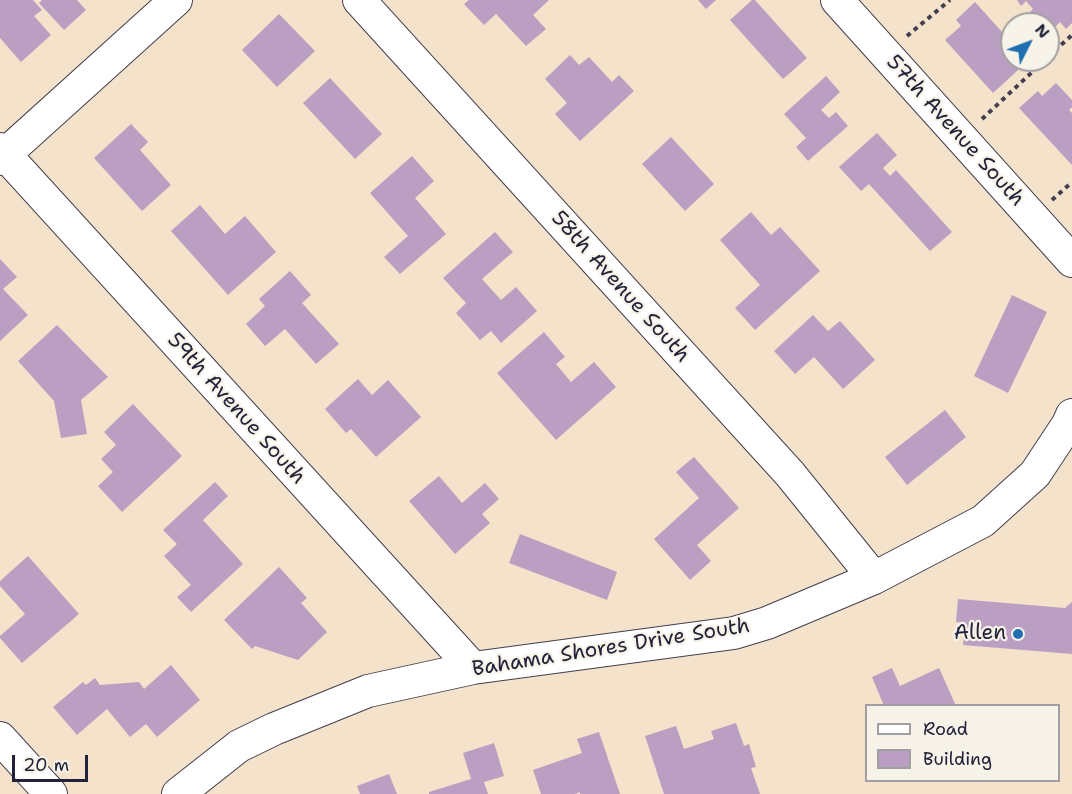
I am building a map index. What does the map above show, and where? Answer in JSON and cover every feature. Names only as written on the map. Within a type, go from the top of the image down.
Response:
[{"type":"street","points":[[2,154],[176,0]]},
{"type":"street","name":"58th Avenue South","points":[[359,0],[790,474],[874,578]]},
{"type":"street","name":"57th Avenue South","points":[[837,0],[1072,261]]},
{"type":"street","name":"59th Avenue South","points":[[2,154],[473,668]]},
{"type":"street","name":"Bahama Shores Drive South","points":[[178,794],[239,746],[274,729],[368,691],[473,668],[734,633],[767,623],[874,578],[983,521],[1035,474],[1072,415]]},
{"type":"street","points":[[0,738],[51,794]]},
{"type":"path","points":[[886,54],[950,0]]},
{"type":"path","points":[[1060,47],[1072,35]]},
{"type":"path","points":[[962,138],[1033,72]]},
{"type":"building","points":[[0,0],[33,0],[42,10],[34,16],[51,35],[21,62],[0,38]]},
{"type":"building","points":[[42,0],[77,0],[86,10],[64,30],[39,3]]},
{"type":"building","points":[[469,0],[549,0],[533,15],[546,29],[526,46],[496,14],[484,25],[464,4]]},
{"type":"building","points":[[698,0],[716,0],[706,9]]},
{"type":"building","points":[[752,0],[755,0],[807,58],[783,79],[730,20]]},
{"type":"building","points":[[1017,0],[1072,0],[1072,23],[1066,29],[1060,22],[1060,12],[1030,12],[1033,9],[1026,1],[1021,6]]},
{"type":"building","points":[[975,2],[1000,30],[1000,72],[1016,72],[993,93],[945,40],[961,26],[956,20]]},
{"type":"building","points":[[279,14],[315,51],[277,87],[242,50]]},
{"type":"building","points":[[570,55],[579,65],[589,57],[612,82],[619,75],[634,91],[580,141],[555,114],[567,103],[545,79]]},
{"type":"building","points":[[826,76],[840,92],[821,110],[829,118],[836,112],[848,126],[808,161],[796,147],[806,138],[784,114]]},
{"type":"building","points":[[330,78],[382,134],[355,159],[303,103]]},
{"type":"building","points":[[1056,83],[1072,100],[1072,107],[1069,110],[1072,113],[1072,165],[1019,108],[1038,91],[1042,96]]},
{"type":"building","points":[[131,124],[148,142],[140,150],[171,185],[142,211],[94,158]]},
{"type":"building","points":[[877,133],[897,155],[883,168],[890,176],[896,170],[952,232],[930,251],[869,184],[861,191],[839,167]]},
{"type":"building","points":[[671,137],[714,184],[685,211],[642,164]]},
{"type":"building","points":[[412,156],[434,181],[415,198],[446,234],[400,274],[384,257],[408,236],[370,193]]},
{"type":"building","points":[[200,205],[225,234],[245,216],[276,252],[228,295],[171,231]]},
{"type":"building","points":[[751,212],[771,235],[780,227],[820,271],[755,330],[735,308],[760,285],[720,240]]},
{"type":"building","points":[[495,232],[513,252],[482,279],[501,300],[516,287],[537,311],[501,343],[491,331],[480,340],[456,313],[466,303],[443,278]]},
{"type":"building","points":[[0,259],[17,277],[3,289],[28,315],[0,341]]},
{"type":"building","points":[[290,271],[311,295],[302,303],[339,344],[316,364],[285,329],[265,346],[246,324],[265,306],[259,299]]},
{"type":"building","points":[[1012,295],[1047,312],[1008,393],[974,376]]},
{"type":"building","points":[[813,315],[828,331],[840,321],[875,360],[843,389],[814,357],[795,374],[774,351]]},
{"type":"building","points":[[57,325],[108,377],[81,400],[87,434],[61,438],[54,401],[18,361]]},
{"type":"building","points":[[544,332],[565,357],[556,364],[571,382],[594,362],[616,387],[556,440],[497,373]]},
{"type":"building","points":[[358,379],[372,395],[388,380],[421,417],[376,457],[351,429],[346,433],[325,409]]},
{"type":"building","points":[[133,404],[182,456],[122,512],[98,486],[113,472],[101,459],[116,445],[104,432]]},
{"type":"building","points":[[945,410],[966,437],[907,485],[885,457]]},
{"type":"building","points":[[694,457],[739,508],[697,545],[711,561],[690,580],[654,539],[699,498],[676,472]]},
{"type":"building","points":[[439,476],[462,503],[485,483],[499,499],[482,514],[490,523],[455,554],[409,501]]},
{"type":"building","points":[[215,482],[228,496],[203,520],[243,564],[191,612],[177,597],[191,585],[164,556],[177,544],[163,530]]},
{"type":"building","points":[[520,534],[617,572],[607,600],[509,563]]},
{"type":"building","points":[[28,556],[79,614],[22,663],[0,636],[25,614],[0,586],[0,581]]},
{"type":"building","points":[[279,567],[307,598],[301,603],[327,632],[298,660],[255,646],[252,649],[224,620]]},
{"type":"building","name":"Allen","points":[[958,599],[1065,608],[1072,602],[1072,654],[963,645],[965,623],[956,622]]},
{"type":"building","points":[[171,665],[200,700],[157,737],[146,724],[130,737],[107,709],[77,735],[53,707],[83,682],[86,685],[95,678],[100,685],[139,682],[144,689]]},
{"type":"building","points":[[892,668],[900,686],[939,668],[955,704],[883,704],[872,677]]},
{"type":"building","points":[[736,723],[744,746],[749,744],[756,767],[751,768],[760,794],[664,794],[645,736],[676,726],[684,749],[714,739],[711,731]]},
{"type":"building","points":[[599,732],[620,794],[580,794],[580,792],[541,794],[533,770],[582,753],[577,739]]},
{"type":"building","points":[[494,743],[504,776],[484,782],[488,794],[429,794],[429,792],[471,779],[463,753]]},
{"type":"building","points":[[389,774],[397,794],[360,794],[357,786]]},
{"type":"place","name":"Allen","points":[[1018,634]]}]
